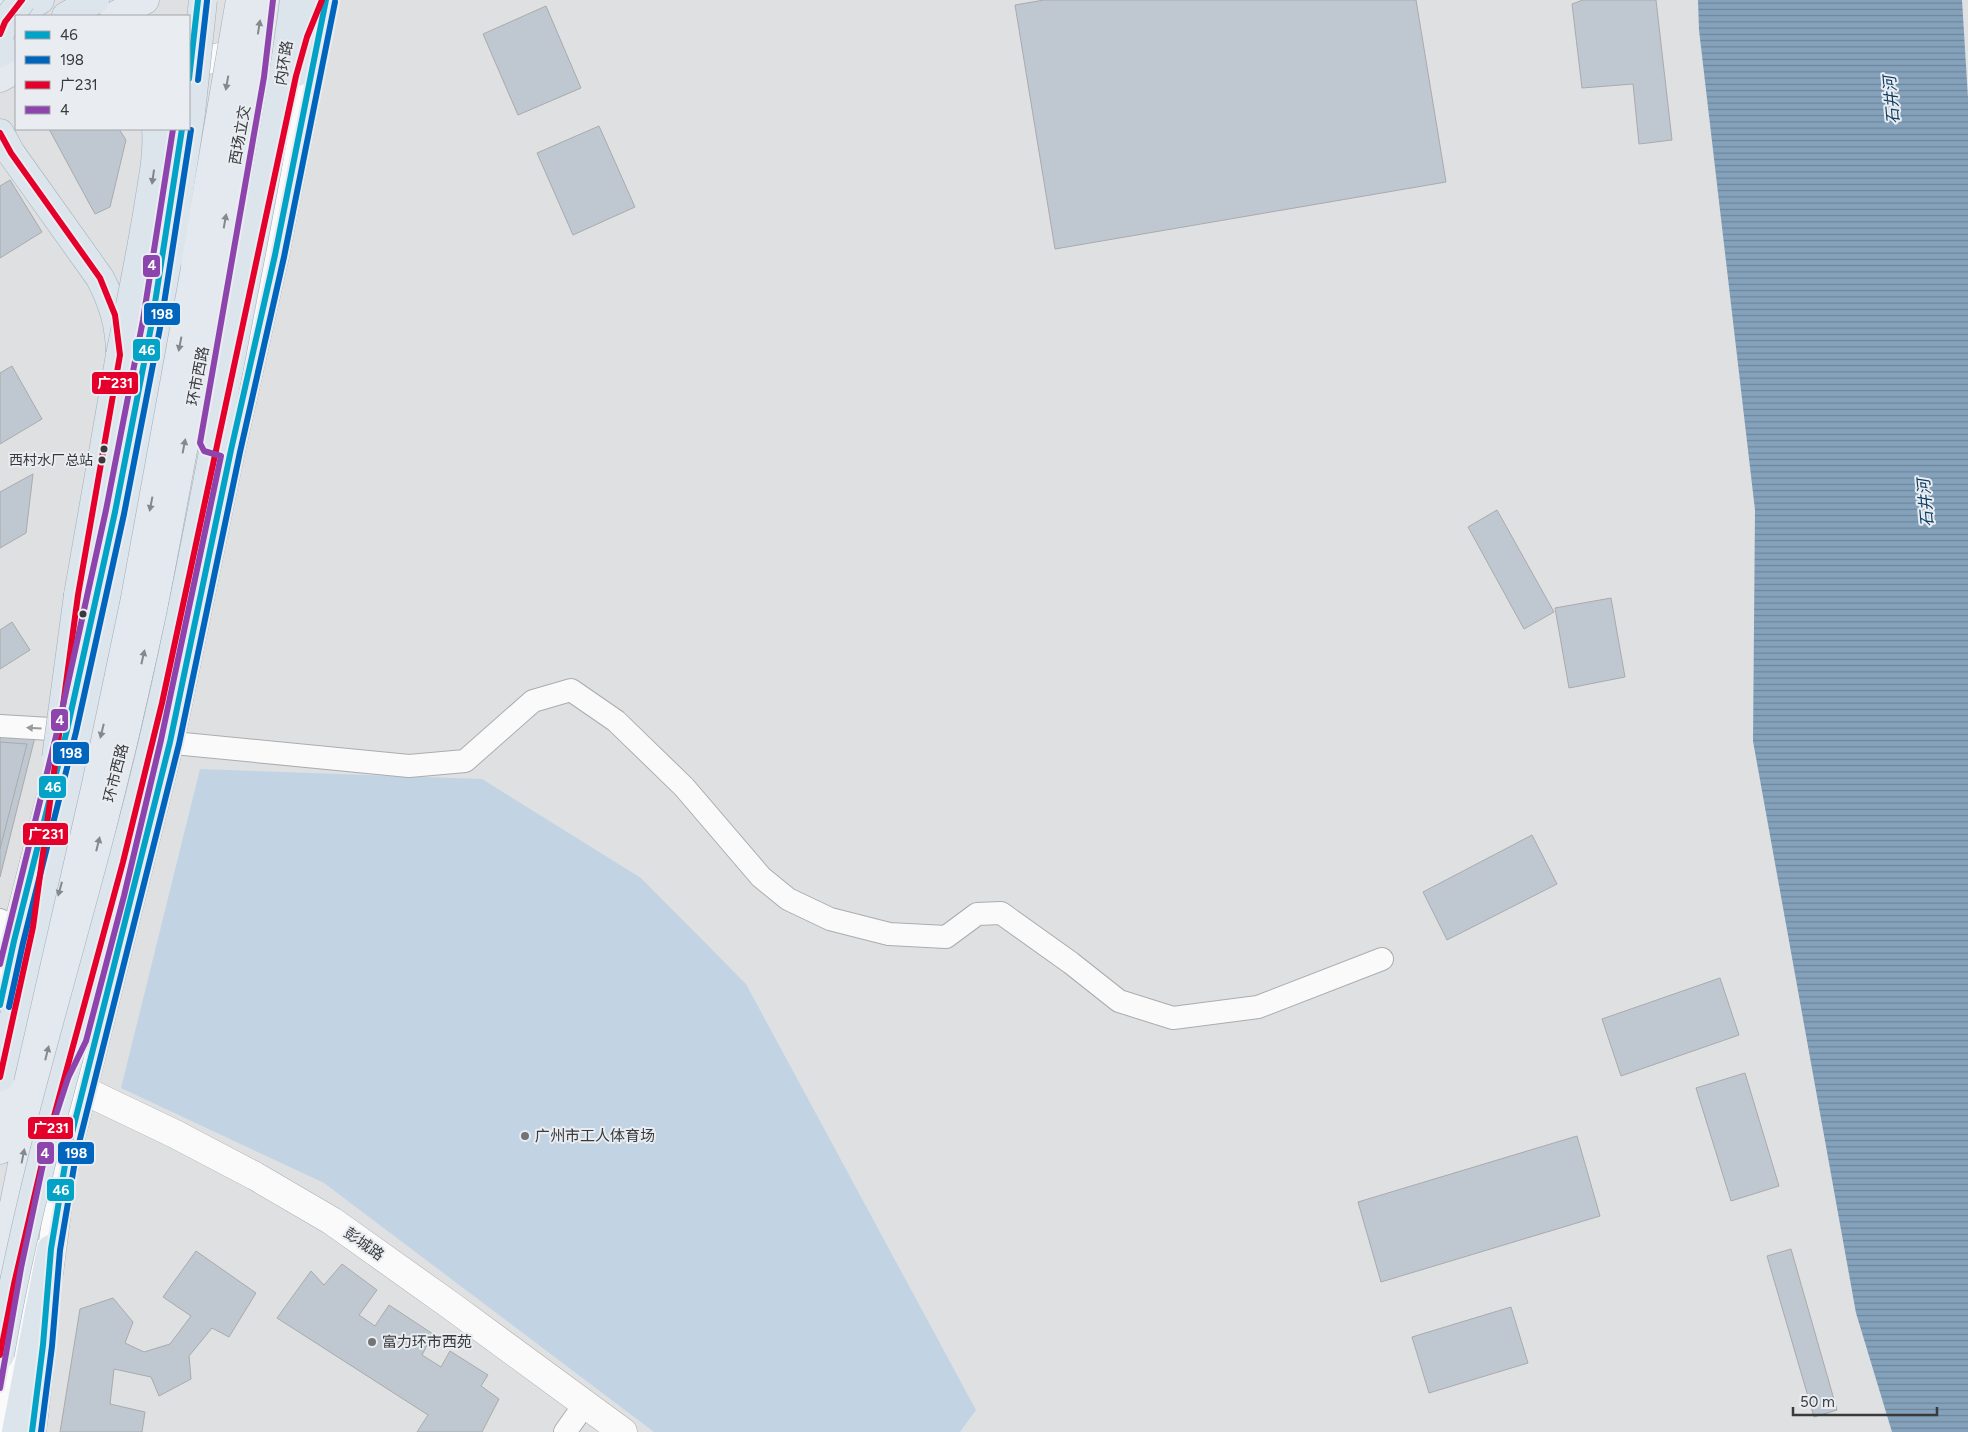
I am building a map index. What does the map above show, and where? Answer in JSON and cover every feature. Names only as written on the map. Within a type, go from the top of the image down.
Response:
[{"type":"highway","points":[[0,34],[5,22],[22,0]]},
{"type":"highway","points":[[0,24],[40,0]]},
{"type":"highway","points":[[68,15],[96,0]]},
{"type":"highway","points":[[190,126],[203,0]]},
{"type":"highway","name":"内环路","points":[[0,1355],[34,1189],[58,1093],[139,799],[185,599],[266,176],[294,0]]},
{"type":"highway","points":[[185,599],[296,76],[307,37],[322,0]]},
{"type":"highway","points":[[0,53],[15,46]]},
{"type":"highway","points":[[0,66],[15,58]]},
{"type":"highway","points":[[0,1077],[78,595],[153,175],[157,139],[156,130]]},
{"type":"highway","points":[[23,934],[68,779],[107,593],[174,230],[189,130]]},
{"type":"highway","points":[[0,133],[11,153],[100,278],[111,300],[120,332],[120,355]]},
{"type":"highway","points":[[16,1432],[51,1249]]},
{"type":"main road","points":[[0,3],[5,0]]},
{"type":"main road","points":[[54,15],[73,0]]},
{"type":"main road","points":[[116,15],[145,0]]},
{"type":"main road","points":[[190,72],[198,0]]},
{"type":"main road","name":"西场立交","points":[[206,266],[240,0]]},
{"type":"main road","name":"西场立交","points":[[206,266],[263,0]]},
{"type":"main road","points":[[32,1432],[63,1145],[83,1090],[170,742],[220,447],[273,78],[282,0]]},
{"type":"main road","points":[[124,739],[155,678],[166,646],[275,255],[326,0]]},
{"type":"main road","points":[[0,61],[15,47]]},
{"type":"main road","points":[[190,72],[230,54],[240,54],[258,61],[273,78]]},
{"type":"main road","points":[[0,78],[15,70]]},
{"type":"main road","points":[[0,1005],[23,934],[115,512],[155,304],[182,130]]},
{"type":"main road","name":"环市西路","points":[[0,1150],[23,934],[88,786],[116,674],[138,571],[165,422],[206,266]]},
{"type":"main road","name":"环市西路","points":[[0,1273],[34,1100],[124,739],[154,607],[206,266]]},
{"type":"main road","points":[[155,304],[159,333],[165,422]]},
{"type":"main road","points":[[67,730],[116,674]]},
{"type":"main road","points":[[84,900],[111,980]]},
{"type":"main road","name":"彭城路","points":[[83,1090],[199,1146],[332,1221],[450,1305],[622,1432]]},
{"type":"street","points":[[124,739],[409,766],[465,761],[533,700],[571,690],[616,721],[684,787],[761,877],[788,899],[830,919],[889,934],[946,937],[977,914],[1001,913],[1071,962],[1119,1002],[1173,1018],[1258,1007],[1382,959]]},
{"type":"street","points":[[0,726],[67,730]]},
{"type":"street","points":[[1,1432],[30,1270],[63,1145],[76,1081],[94,1044]]},
{"type":"street","points":[[34,1100],[63,1145]]},
{"type":"street","points":[[566,1432],[585,1404]]},
{"type":"shaded area","name":"广州市工人体育场","points":[[200,769],[482,779],[641,878],[746,984],[976,1410],[960,1432],[654,1432],[324,1183],[121,1088]]},
{"type":"water","name":"石井河","points":[[1698,0],[1962,0],[1968,98],[1968,1432],[1892,1432],[1856,1313],[1753,741],[1755,510],[1699,30]]},
{"type":"building","points":[[1044,0],[1416,0],[1446,182],[1055,249],[1015,5]]},
{"type":"building","points":[[1583,0],[1656,0],[1672,140],[1639,144],[1633,84],[1582,88],[1572,4]]},
{"type":"building","points":[[546,6],[581,88],[518,115],[483,34]]},
{"type":"building","points":[[599,126],[635,207],[573,235],[537,153]]},
{"type":"building","points":[[50,130],[120,130],[126,140],[110,207],[95,214]]},
{"type":"building","points":[[10,180],[42,232],[0,258],[0,186]]},
{"type":"building","points":[[12,366],[42,419],[0,444],[0,373]]},
{"type":"building","points":[[33,474],[26,533],[0,548],[0,492]]},
{"type":"building","points":[[1497,510],[1554,612],[1524,629],[1468,527]]},
{"type":"building","points":[[1611,598],[1625,677],[1569,688],[1555,608]]},
{"type":"building","points":[[12,622],[30,650],[0,669],[0,630]]},
{"type":"building","points":[[0,735],[35,737],[0,877]]},
{"type":"building","points":[[0,742],[27,744],[0,849]]},
{"type":"building","points":[[1532,835],[1557,884],[1447,940],[1423,892]]},
{"type":"building","points":[[1720,978],[1739,1035],[1621,1076],[1602,1019]]},
{"type":"building","points":[[1745,1073],[1779,1186],[1731,1201],[1696,1088]]},
{"type":"building","points":[[1577,1136],[1600,1216],[1381,1282],[1358,1202]]},
{"type":"building","points":[[1791,1249],[1837,1410],[1814,1417],[1767,1256]]},
{"type":"building","points":[[196,1251],[256,1293],[229,1337],[212,1328],[189,1356],[191,1379],[159,1396],[151,1377],[114,1369],[110,1404],[145,1412],[142,1432],[60,1432],[80,1309],[113,1298],[133,1322],[125,1343],[144,1352],[170,1344],[191,1316],[163,1297]]},
{"type":"building","name":"富力环市西苑","points":[[342,1264],[377,1290],[359,1315],[375,1326],[389,1305],[433,1334],[422,1355],[441,1367],[450,1351],[488,1375],[481,1386],[499,1399],[482,1432],[417,1432],[428,1415],[277,1318],[311,1271],[324,1285]]},
{"type":"building","points":[[1511,1307],[1528,1363],[1429,1393],[1412,1337]]},
{"type":"transit line","name":"广231","points":[[0,34],[5,22],[22,0]]},
{"type":"transit line","name":"46","points":[[190,70],[198,0]]},
{"type":"transit line","name":"4","points":[[0,1388],[21,1268],[49,1136],[68,1078],[86,1041],[124,896],[161,740],[221,456],[204,451],[200,443],[264,77],[273,0]]},
{"type":"transit line","name":"广231","points":[[0,1355],[14,1284],[47,1142],[123,862],[162,703],[296,76],[307,37],[322,0]]},
{"type":"transit line","name":"46","points":[[32,1432],[43,1345],[51,1249],[67,1153],[170,742],[231,450],[275,255],[326,0]]},
{"type":"transit line","name":"198","points":[[198,80],[207,1]]},
{"type":"transit line","name":"198","points":[[41,1432],[52,1346],[60,1250],[76,1155],[179,744],[240,452],[284,257],[335,2]]},
{"type":"transit line","name":"4","points":[[0,964],[58,728],[106,510],[143,320],[173,130]]},
{"type":"transit line","name":"46","points":[[0,1005],[14,941],[67,730],[115,512],[152,322],[182,130]]},
{"type":"transit line","name":"198","points":[[9,1007],[23,943],[76,732],[124,514],[161,323],[191,130]]},
{"type":"transit line","name":"广231","points":[[0,133],[11,153],[100,278],[115,315],[120,355],[78,595],[33,927],[0,1077]]},
{"type":"place","name":"西村水厂总站","points":[[102,460]]},
{"type":"place","name":"广州市工人体育场","points":[[525,1136]]},
{"type":"place","name":"富力环市西苑","points":[[372,1342]]}]
